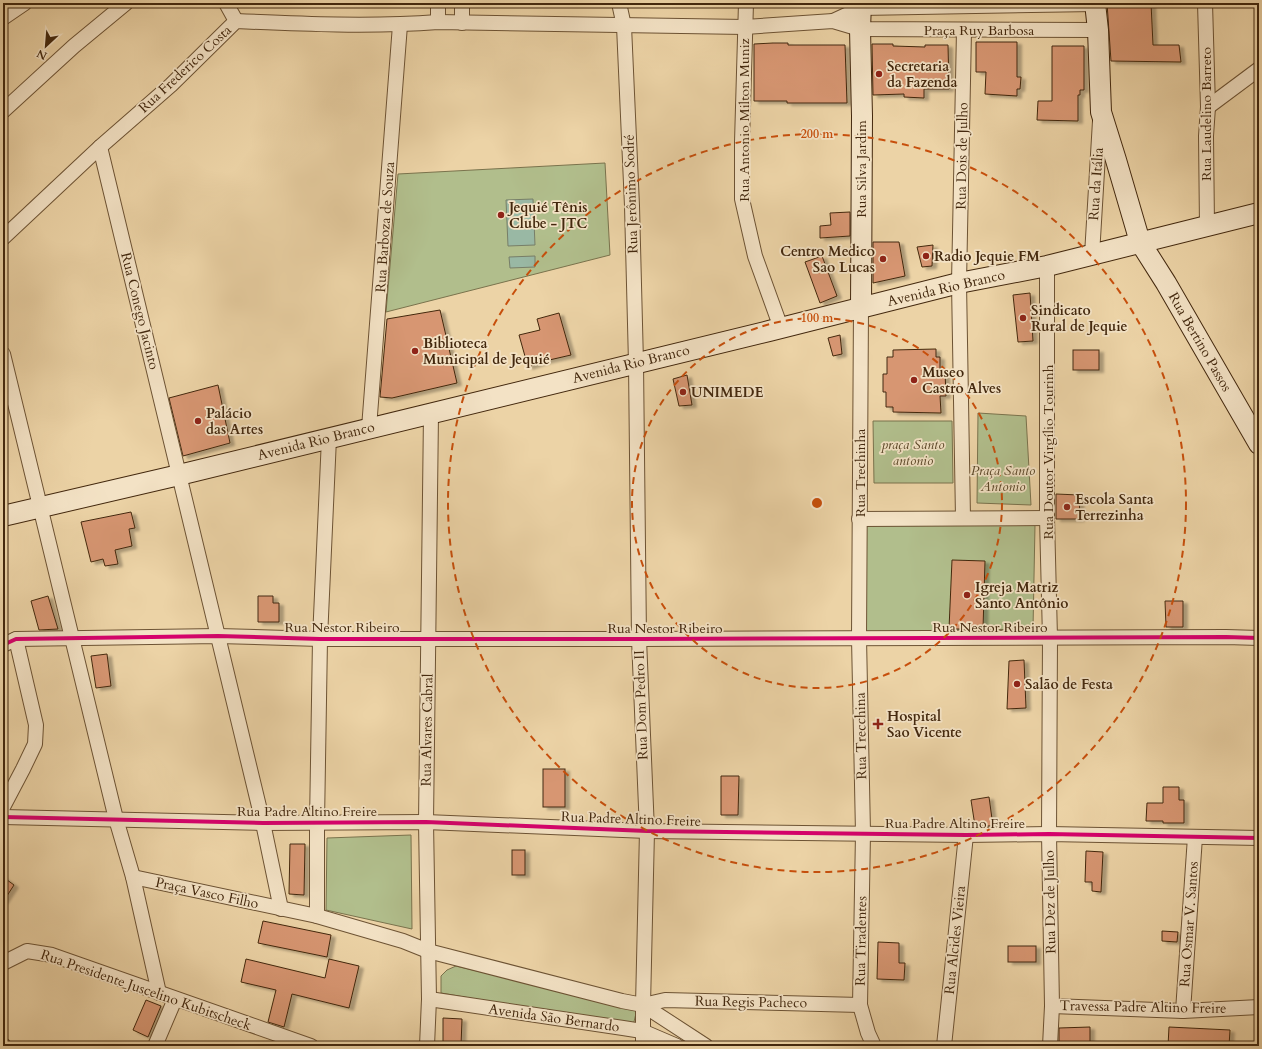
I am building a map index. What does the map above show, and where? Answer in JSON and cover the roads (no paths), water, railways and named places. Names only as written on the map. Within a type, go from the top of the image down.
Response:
[{"type":"main road","name":"Rua da Itália","points":[[1095,3],[1098,30],[1101,112],[1140,242]]},
{"type":"main road","name":"Rua Silva Jardim","points":[[861,5],[861,308]]},
{"type":"main road","name":"Avenida Rio Branco","points":[[3,516],[180,475],[959,283],[1047,266],[1259,213]]},
{"type":"main road","name":"Rua Bertino Passos","points":[[1140,242],[1259,444]]},
{"type":"street","points":[[3,18],[25,3]]},
{"type":"street","points":[[3,111],[74,46],[126,3]]},
{"type":"street","points":[[226,3],[236,21]]},
{"type":"street","points":[[438,3],[438,22]]},
{"type":"street","points":[[462,3],[462,23]]},
{"type":"street","name":"Rua Jerônimo Sodré","points":[[619,3],[624,26],[632,206],[636,363]]},
{"type":"street","name":"Rua Antonio Milton Muniz","points":[[746,3],[742,199],[755,256],[781,328]]},
{"type":"street","points":[[833,22],[861,5],[1095,3]]},
{"type":"street","name":"Rua Laudelino Barreto","points":[[1205,3],[1208,107],[1206,136],[1207,226]]},
{"type":"street","name":"Rua Frederico Costa","points":[[3,238],[100,147],[171,85],[236,21],[326,25],[400,25],[438,22],[745,27],[833,22]]},
{"type":"street","name":"Praça Ruy Barbosa","points":[[833,22],[860,29],[1098,30]]},
{"type":"street","name":"Rua Barboza de Souza","points":[[369,428],[400,25]]},
{"type":"street","name":"Rua Dois de Julho","points":[[964,30],[959,283],[964,518]]},
{"type":"street","points":[[1208,107],[1259,70]]},
{"type":"street","name":"Rua da Itália","points":[[1092,255],[1101,112]]},
{"type":"street","name":"Rua Conego Jacinto","points":[[100,147],[264,823],[281,909]]},
{"type":"street","name":"Rua Doutor Virgílio Tourinh","points":[[1047,266],[1047,518],[1050,638]]},
{"type":"street","name":"Rua Trechinha","points":[[859,638],[861,308]]},
{"type":"street","points":[[3,357],[116,819],[133,877],[159,992]]},
{"type":"street","name":"Rua Dom Pedro II","points":[[636,363],[639,639],[647,831],[642,1005],[643,1046]]},
{"type":"street","name":"Rua Alvares Cabral","points":[[427,1046],[429,999],[426,822],[430,414]]},
{"type":"street","points":[[317,916],[320,639],[329,438]]},
{"type":"street","points":[[859,518],[1047,518]]},
{"type":"street","name":"Rua Nestor Ribeiro","points":[[16,639],[218,636],[320,639],[1259,638]]},
{"type":"street","name":"Rua Trecchina","points":[[859,638],[863,833]]},
{"type":"street","name":"Rua Dez de Julho","points":[[1050,638],[1049,834],[1052,1006],[1050,1046]]},
{"type":"street","points":[[3,645],[16,639],[36,725],[35,744],[3,807]]},
{"type":"street","name":"Rua Padre Altino Freire","points":[[3,817],[264,823],[426,822],[647,831],[1049,834],[1259,838]]},
{"type":"street","name":"Rua Tiradentes","points":[[863,833],[860,1005],[868,1033],[874,1046]]},
{"type":"street","name":"Rua Alcides Vieira","points":[[944,1046],[966,834]]},
{"type":"street","name":"Rua Osmar V. Santos","points":[[1183,1011],[1195,837]]},
{"type":"street","name":"Praça Vasco Filho","points":[[133,877],[317,916]]},
{"type":"street","name":"Avenida São Bernardo","points":[[317,916],[403,941],[428,951],[642,1005]]},
{"type":"street","name":"Rua Presidente Juscelino Kubitscheck","points":[[3,963],[27,951],[52,955],[311,1046]]},
{"type":"street","points":[[155,1046],[175,999]]},
{"type":"street","name":"Avenida São Bernardo","points":[[429,999],[642,1031],[677,1046]]},
{"type":"street","name":"Rua Regis Pacheco","points":[[642,1005],[665,1000],[860,1005]]},
{"type":"street","points":[[642,1005],[706,1046]]},
{"type":"street","name":"Travessa Padre Altino Freire","points":[[1052,1006],[1183,1011],[1259,1007]]},
{"type":"place","name":"Secretaria da Fazenda","points":[[879,74]]},
{"type":"place","name":"Jequié Tênis Clube - JTC","points":[[501,215]]},
{"type":"place","name":"Radio Jequie FM","points":[[926,256]]},
{"type":"place","name":"Centro Medico Sao Lucas","points":[[883,259]]},
{"type":"place","name":"Sindicato Rural de Jequie","points":[[1023,318]]},
{"type":"place","name":"Biblioteca Municipal de Jequié","points":[[415,351]]},
{"type":"place","name":"Museo Castro Alves","points":[[914,380]]},
{"type":"place","name":"UNIMEDE","points":[[683,392]]},
{"type":"place","name":"Palácio das Artes","points":[[198,421]]},
{"type":"place","name":"Escola Santa Terrezinha","points":[[1067,507]]},
{"type":"place","name":"Igreja Matriz Santo Antônio","points":[[967,595]]},
{"type":"place","name":"Salão de Festa","points":[[1017,684]]},
{"type":"place","name":"Hospital Sao Vicente","points":[[878,724]]},
{"type":"park label","name":"praça Santo antonio","points":[[913,452]]},
{"type":"park label","name":"Praça Santo Antonio","points":[[1003,478]]}]
